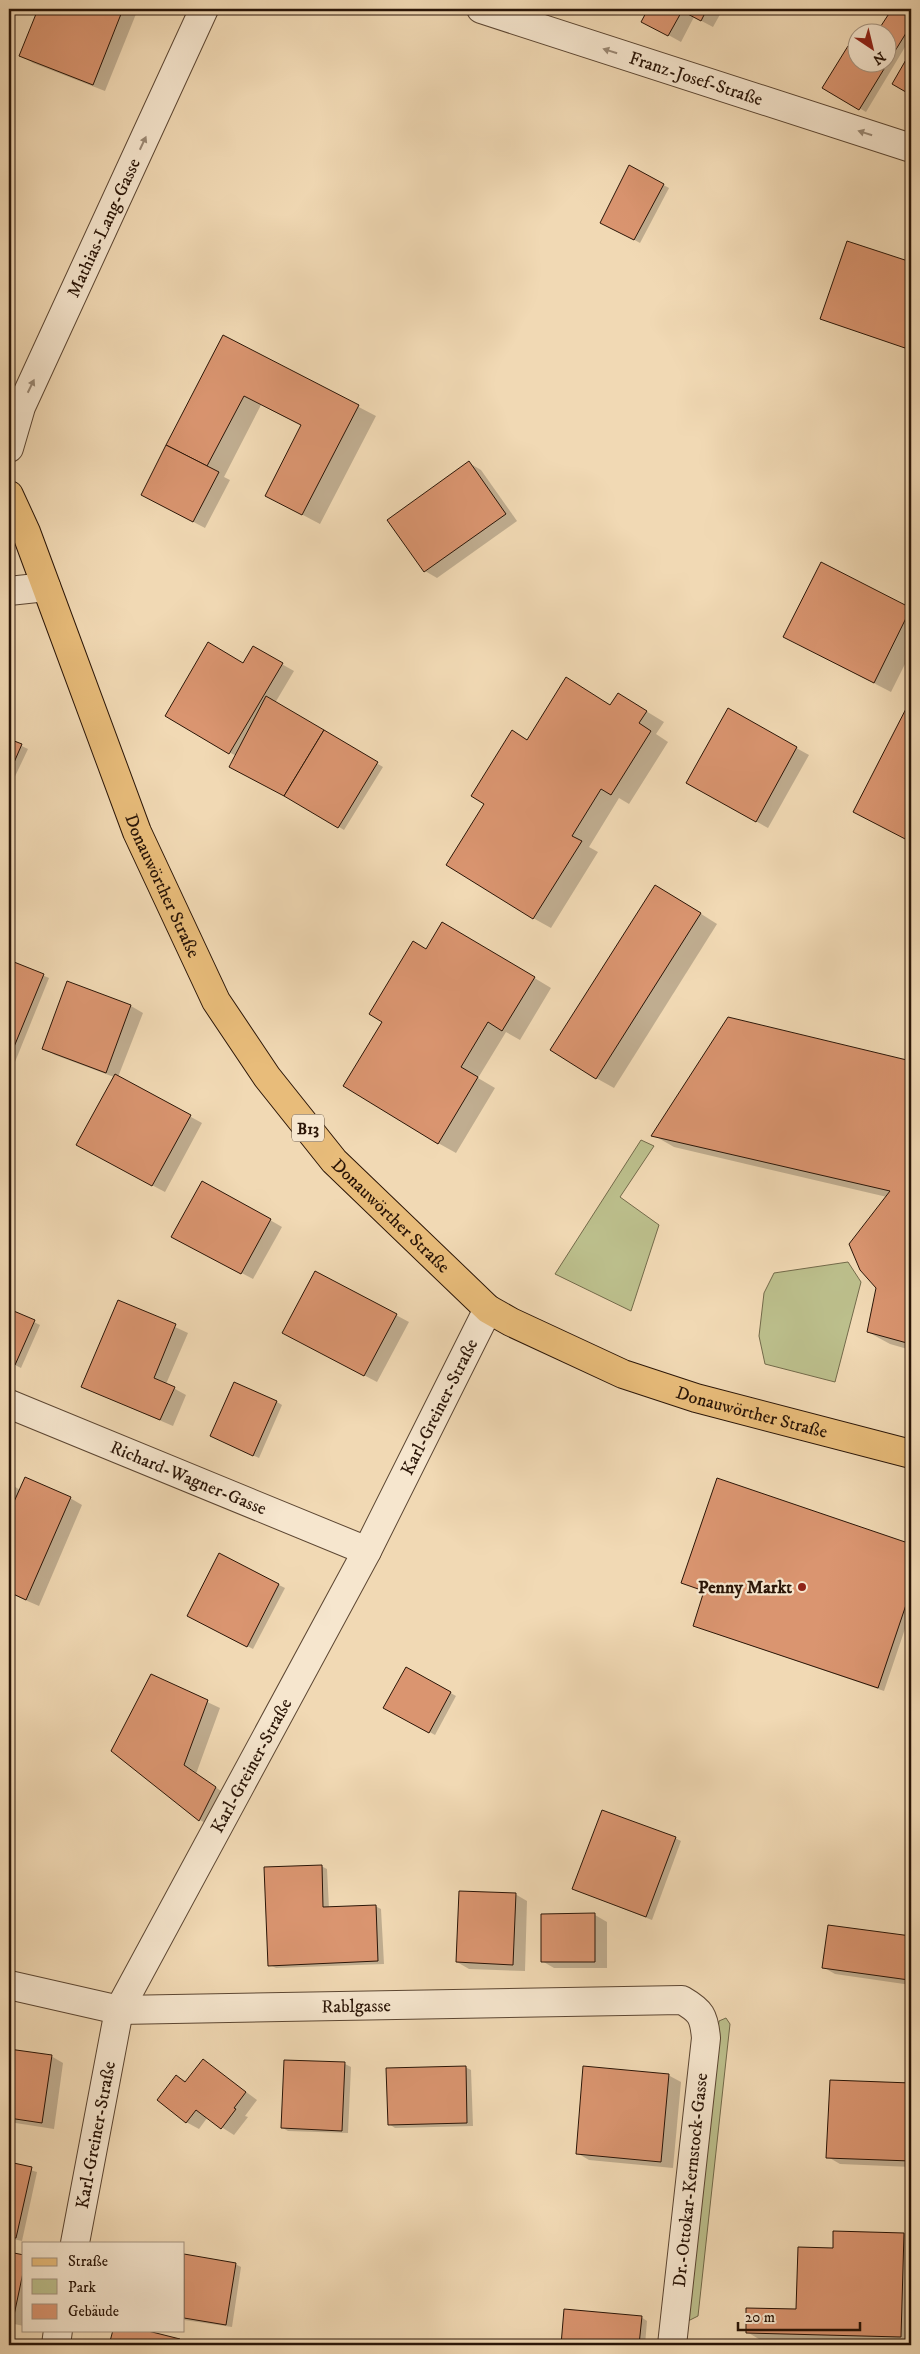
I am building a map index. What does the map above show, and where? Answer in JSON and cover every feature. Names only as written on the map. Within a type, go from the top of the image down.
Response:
[{"type":"main road","name":"Donauwörther Straße","points":[[9,495],[26,532],[137,832],[216,1001],[267,1076],[334,1161],[488,1310],[511,1322],[623,1374],[696,1398],[911,1454]]},
{"type":"street","name":"Mathias-Lang-Gasse","points":[[9,448],[21,407],[204,9]]},
{"type":"street","name":"Franz-Josef-Straße","points":[[481,9],[911,148]]},
{"type":"street","points":[[9,591],[46,587]]},
{"type":"street","name":"Karl-Greiner-Straße","points":[[75,2242],[120,2010],[367,1550],[488,1310]]},
{"type":"street","name":"Richard-Wagner-Gasse","points":[[9,1404],[367,1550]]},
{"type":"street","name":"Rablgasse","points":[[9,1985],[120,2010],[682,2000],[702,2014]]},
{"type":"street","name":"Dr.-Ottokar-Kernstock-Gasse","points":[[672,2345],[706,2038],[702,2014]]},
{"type":"street","points":[[56,2345],[58,2332]]},
{"type":"green space","points":[[641,1140],[654,1146],[620,1197],[659,1225],[631,1311],[555,1274]]},
{"type":"green space","points":[[848,1262],[861,1282],[835,1382],[765,1364],[759,1336],[764,1293],[774,1273]]},
{"type":"green space","points":[[726,2018],[730,2024],[698,2316],[688,2321],[683,2313],[719,2021]]},
{"type":"building","points":[[38,9],[123,9],[93,85],[19,56]]},
{"type":"building","points":[[648,9],[707,9],[701,21],[682,11],[668,36],[641,22]]},
{"type":"building","points":[[892,9],[911,9],[911,25],[898,46],[898,22],[884,22]]},
{"type":"building","points":[[848,46],[848,72],[882,72],[859,110],[822,88]]},
{"type":"building","points":[[911,51],[911,95],[892,84]]},
{"type":"building","points":[[629,165],[664,184],[634,240],[600,223]]},
{"type":"building","points":[[847,241],[911,262],[911,330],[905,348],[820,319]]},
{"type":"building","points":[[223,335],[359,405],[302,515],[265,496],[301,425],[244,396],[207,466],[166,445]]},
{"type":"building","points":[[166,445],[219,472],[193,522],[141,495]]},
{"type":"building","points":[[469,461],[506,514],[424,572],[387,520]]},
{"type":"building","points":[[821,562],[911,608],[874,683],[783,637]]},
{"type":"building","points":[[208,642],[243,663],[253,646],[283,663],[229,754],[165,716]]},
{"type":"building","points":[[566,677],[610,705],[618,693],[647,711],[639,723],[651,731],[611,795],[601,789],[572,836],[582,841],[533,919],[446,865],[484,804],[471,796],[512,730],[527,740]]},
{"type":"building","points":[[266,696],[324,730],[284,796],[229,767]]},
{"type":"building","points":[[911,699],[911,842],[853,812]]},
{"type":"building","points":[[728,708],[797,747],[756,822],[686,783]]},
{"type":"building","points":[[324,730],[378,762],[338,828],[284,796]]},
{"type":"building","points":[[9,739],[22,744],[9,774]]},
{"type":"building","points":[[655,885],[701,913],[596,1079],[550,1050]]},
{"type":"building","points":[[442,922],[535,977],[502,1031],[488,1022],[461,1067],[478,1077],[438,1144],[343,1086],[382,1022],[369,1014],[413,941],[426,949]]},
{"type":"building","points":[[9,960],[44,974],[9,1059]]},
{"type":"building","points":[[67,981],[131,1005],[106,1073],[42,1049]]},
{"type":"building","points":[[728,1017],[911,1061],[911,1330],[907,1343],[867,1332],[876,1288],[860,1270],[849,1244],[890,1191],[651,1136]]},
{"type":"building","points":[[115,1074],[191,1115],[152,1186],[76,1145]]},
{"type":"building","points":[[202,1181],[271,1219],[241,1274],[171,1237]]},
{"type":"building","points":[[315,1271],[397,1314],[364,1376],[282,1333]]},
{"type":"building","points":[[118,1300],[176,1324],[154,1378],[175,1387],[160,1420],[81,1387]]},
{"type":"building","points":[[9,1309],[35,1320],[15,1365],[9,1363]]},
{"type":"building","points":[[234,1382],[277,1401],[253,1456],[210,1436]]},
{"type":"building","points":[[25,1477],[71,1497],[26,1600],[9,1592],[9,1513]]},
{"type":"building","name":"Penny Markt","points":[[717,1478],[911,1544],[911,1590],[878,1688],[693,1626],[704,1591],[681,1583]]},
{"type":"building","points":[[219,1553],[279,1584],[247,1647],[187,1616]]},
{"type":"building","points":[[406,1667],[451,1692],[429,1733],[383,1708]]},
{"type":"building","points":[[151,1674],[208,1700],[184,1765],[216,1787],[199,1821],[111,1751]]},
{"type":"building","points":[[602,1810],[676,1837],[646,1917],[572,1889]]},
{"type":"building","points":[[322,1865],[323,1907],[376,1905],[378,1961],[268,1966],[264,1867]]},
{"type":"building","points":[[459,1891],[516,1893],[513,1965],[456,1962]]},
{"type":"building","points":[[595,1913],[595,1962],[541,1962],[541,1914]]},
{"type":"building","points":[[828,1925],[911,1936],[909,1980],[822,1968]]},
{"type":"building","points":[[9,2049],[52,2055],[42,2123],[9,2118]]},
{"type":"building","points":[[203,2059],[246,2092],[221,2129],[196,2110],[186,2123],[157,2100],[176,2075],[185,2082]]},
{"type":"building","points":[[284,2060],[345,2062],[342,2131],[281,2128]]},
{"type":"building","points":[[466,2066],[467,2123],[388,2125],[386,2068]]},
{"type":"building","points":[[583,2066],[669,2074],[661,2162],[576,2154]]},
{"type":"building","points":[[830,2080],[911,2083],[911,2161],[826,2158]]},
{"type":"building","points":[[9,2162],[32,2167],[16,2238],[9,2237]]},
{"type":"building","points":[[833,2231],[904,2233],[901,2337],[746,2333],[746,2308],[796,2309],[798,2247],[833,2248]]},
{"type":"building","points":[[9,2252],[22,2255],[22,2277],[13,2320],[9,2319]]},
{"type":"building","points":[[185,2254],[236,2263],[226,2325],[185,2318]]},
{"type":"building","points":[[564,2309],[642,2316],[639,2345],[561,2345]]},
{"type":"building","points":[[112,2332],[152,2332],[180,2339],[179,2345],[109,2345]]},
{"type":"place","name":"Penny Markt","points":[[802,1587]]}]
